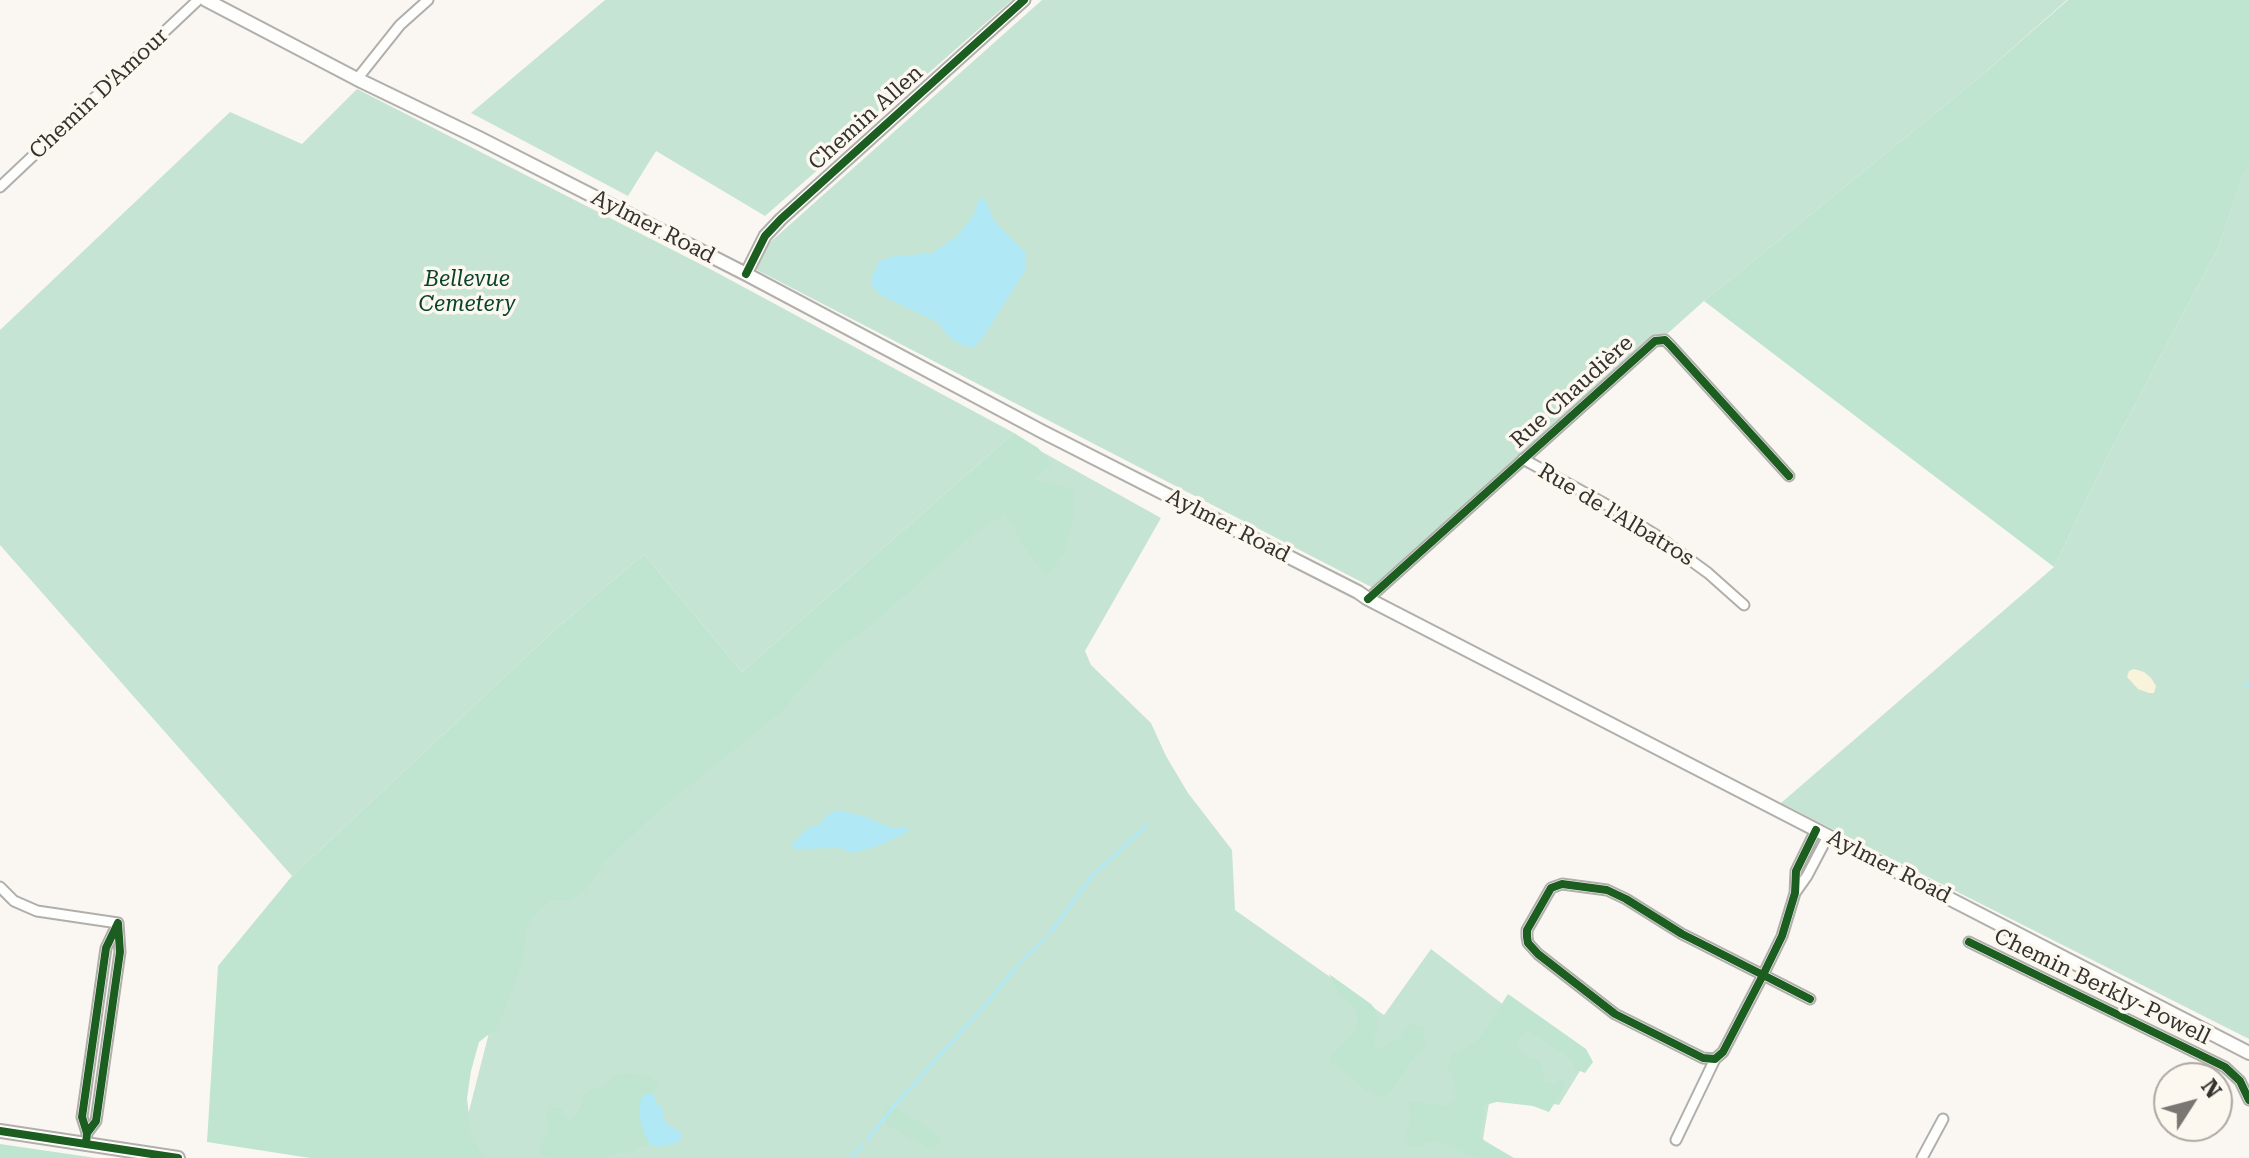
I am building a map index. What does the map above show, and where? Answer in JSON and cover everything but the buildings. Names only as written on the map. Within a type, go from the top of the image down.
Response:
[{"type":"main road","name":"Aylmer Road","points":[[206,0],[746,274],[1037,429],[2249,1053]]},
{"type":"main road","points":[[0,1131],[86,1138],[178,1158]]},
{"type":"street","name":"Chemin D'Amour","points":[[0,187],[198,0]]},
{"type":"street","points":[[357,79],[400,25],[428,0]]},
{"type":"street","name":"Chemin Allen","points":[[746,274],[765,236],[781,219],[1024,0]]},
{"type":"street","name":"Rue Chaudière","points":[[1368,599],[1655,341],[1665,340],[1789,476]]},
{"type":"street","name":"Rue de l'Albatros","points":[[1523,459],[1656,535],[1708,573],[1744,605]]},
{"type":"street","points":[[1676,1140],[1715,1059],[1723,1052],[1763,975],[1787,924],[1795,893],[1796,871],[1822,833]]},
{"type":"street","points":[[1715,1059],[1703,1058],[1615,1014],[1531,948],[1527,930],[1547,892],[1562,884],[1607,890],[1682,934],[1810,999]]},
{"type":"street","points":[[0,887],[14,901],[37,911],[118,923]]},
{"type":"street","points":[[86,1138],[96,1121],[120,952],[118,923]]},
{"type":"street","points":[[86,1138],[82,1117],[106,948],[118,923]]},
{"type":"street","name":"Chemin Berkly-Powell","points":[[1969,942],[2225,1067],[2236,1076],[2249,1100]]},
{"type":"street","points":[[1922,1158],[1943,1119]]},
{"type":"green space","points":[[605,0],[1012,0],[765,216],[656,151],[628,196],[471,113]]},
{"type":"green space","points":[[1042,0],[2067,0],[1981,76],[1704,301],[1379,591],[757,270],[758,253]]},
{"type":"green space","points":[[2068,0],[2249,0],[2249,166],[2243,174],[2219,246],[2105,461],[2054,567],[1704,301],[1981,76]]},
{"type":"green space","name":"Bellevue Cemetery","points":[[357,89],[712,270],[1014,433],[742,672],[644,554],[558,627],[292,876],[0,545],[0,330],[230,112],[302,144]]},
{"type":"green space","points":[[2249,166],[2249,1039],[1781,803],[2054,567],[2105,461],[2219,246],[2243,173]]},
{"type":"green space","points":[[1014,433],[1038,448],[1052,464],[1034,479],[1073,489],[1074,515],[1063,555],[1046,577],[1004,515],[974,534],[871,625],[832,654],[781,712],[650,818],[603,864],[587,889],[571,900],[552,900],[536,913],[526,927],[523,961],[497,1028],[479,1042],[471,1071],[467,1098],[471,1133],[484,1158],[310,1158],[207,1142],[218,966],[292,876],[558,627],[644,554],[742,672]]},
{"type":"green space","points":[[1037,449],[1161,518],[1085,651],[1091,665],[1151,723],[1188,793],[1232,850],[1235,910],[1384,1015],[1431,949],[1583,1066],[1559,1105],[1491,1091],[1483,1139],[1499,1158],[457,1158],[517,923]]},
{"type":"green space","points":[[1329,974],[1375,1009],[1378,1028],[1374,1040],[1376,1050],[1399,1039],[1408,1024],[1423,1027],[1426,1046],[1383,1098],[1364,1089],[1340,1068],[1328,1062],[1356,1030],[1358,1021],[1355,1009],[1341,998]]},
{"type":"green space","points":[[1508,994],[1586,1049],[1593,1062],[1585,1073],[1575,1069],[1564,1054],[1530,1032],[1524,1032],[1517,1042],[1520,1053],[1541,1062],[1545,1082],[1554,1084],[1560,1078],[1566,1085],[1549,1112],[1533,1106],[1507,1103],[1485,1105],[1480,1138],[1514,1158],[1476,1158],[1440,1142],[1409,1147],[1404,1137],[1410,1123],[1409,1101],[1449,1106],[1456,1097],[1454,1081],[1447,1068],[1454,1053],[1470,1046],[1482,1035]]},
{"type":"green space","points":[[631,1073],[651,1078],[659,1085],[653,1093],[643,1095],[641,1125],[650,1145],[641,1146],[633,1152],[611,1154],[606,1158],[547,1158],[539,1154],[540,1144],[549,1128],[546,1120],[548,1112],[561,1108],[568,1121],[581,1107],[583,1096],[602,1087],[618,1074]]},
{"type":"green space","points":[[889,1107],[898,1109],[937,1134],[942,1140],[938,1146],[930,1149],[887,1125],[883,1114]]},
{"type":"green space","points":[[0,1144],[96,1158],[0,1158]]},
{"type":"sand","points":[[2134,669],[2151,678],[2156,686],[2154,693],[2138,689],[2127,677],[2129,671]]},
{"type":"water","points":[[983,196],[995,222],[1026,253],[1026,269],[974,347],[951,339],[937,322],[880,295],[872,286],[871,278],[879,262],[888,257],[932,253],[957,236],[973,216]]},
{"type":"water","points":[[837,810],[864,816],[891,828],[909,829],[878,846],[853,853],[839,848],[796,849],[791,846],[806,829],[820,824]]},
{"type":"water","points":[[653,1093],[658,1106],[662,1105],[663,1118],[668,1125],[681,1132],[677,1143],[659,1147],[650,1145],[641,1125],[639,1104],[643,1095]]},
{"type":"waterway","points":[[2245,684],[2249,687]]},
{"type":"waterway","points":[[1049,934],[1092,876],[1147,825]]},
{"type":"waterway","points":[[1020,962],[1044,940]]},
{"type":"waterway","points":[[868,1139],[1017,966]]},
{"type":"waterway","points":[[851,1158],[862,1145]]},
{"type":"cycle path","points":[[746,274],[765,236],[781,219],[1024,0]]},
{"type":"cycle path","points":[[1368,599],[1655,341],[1665,340],[1671,346],[1789,476]]},
{"type":"cycle path","points":[[1810,999],[1769,978],[1763,975],[1698,942],[1682,934],[1607,890],[1562,884],[1551,888],[1527,930],[1528,943],[1538,954],[1615,1014],[1703,1058],[1715,1059],[1723,1052],[1763,975],[1782,936],[1795,893],[1796,871],[1816,830]]},
{"type":"cycle path","points":[[86,1144],[87,1133],[82,1117],[106,948],[118,923],[120,952],[96,1121],[87,1133]]},
{"type":"cycle path","points":[[1969,942],[2225,1067],[2240,1081],[2249,1100]]},
{"type":"cycle path","points":[[0,1131],[178,1158]]}]
